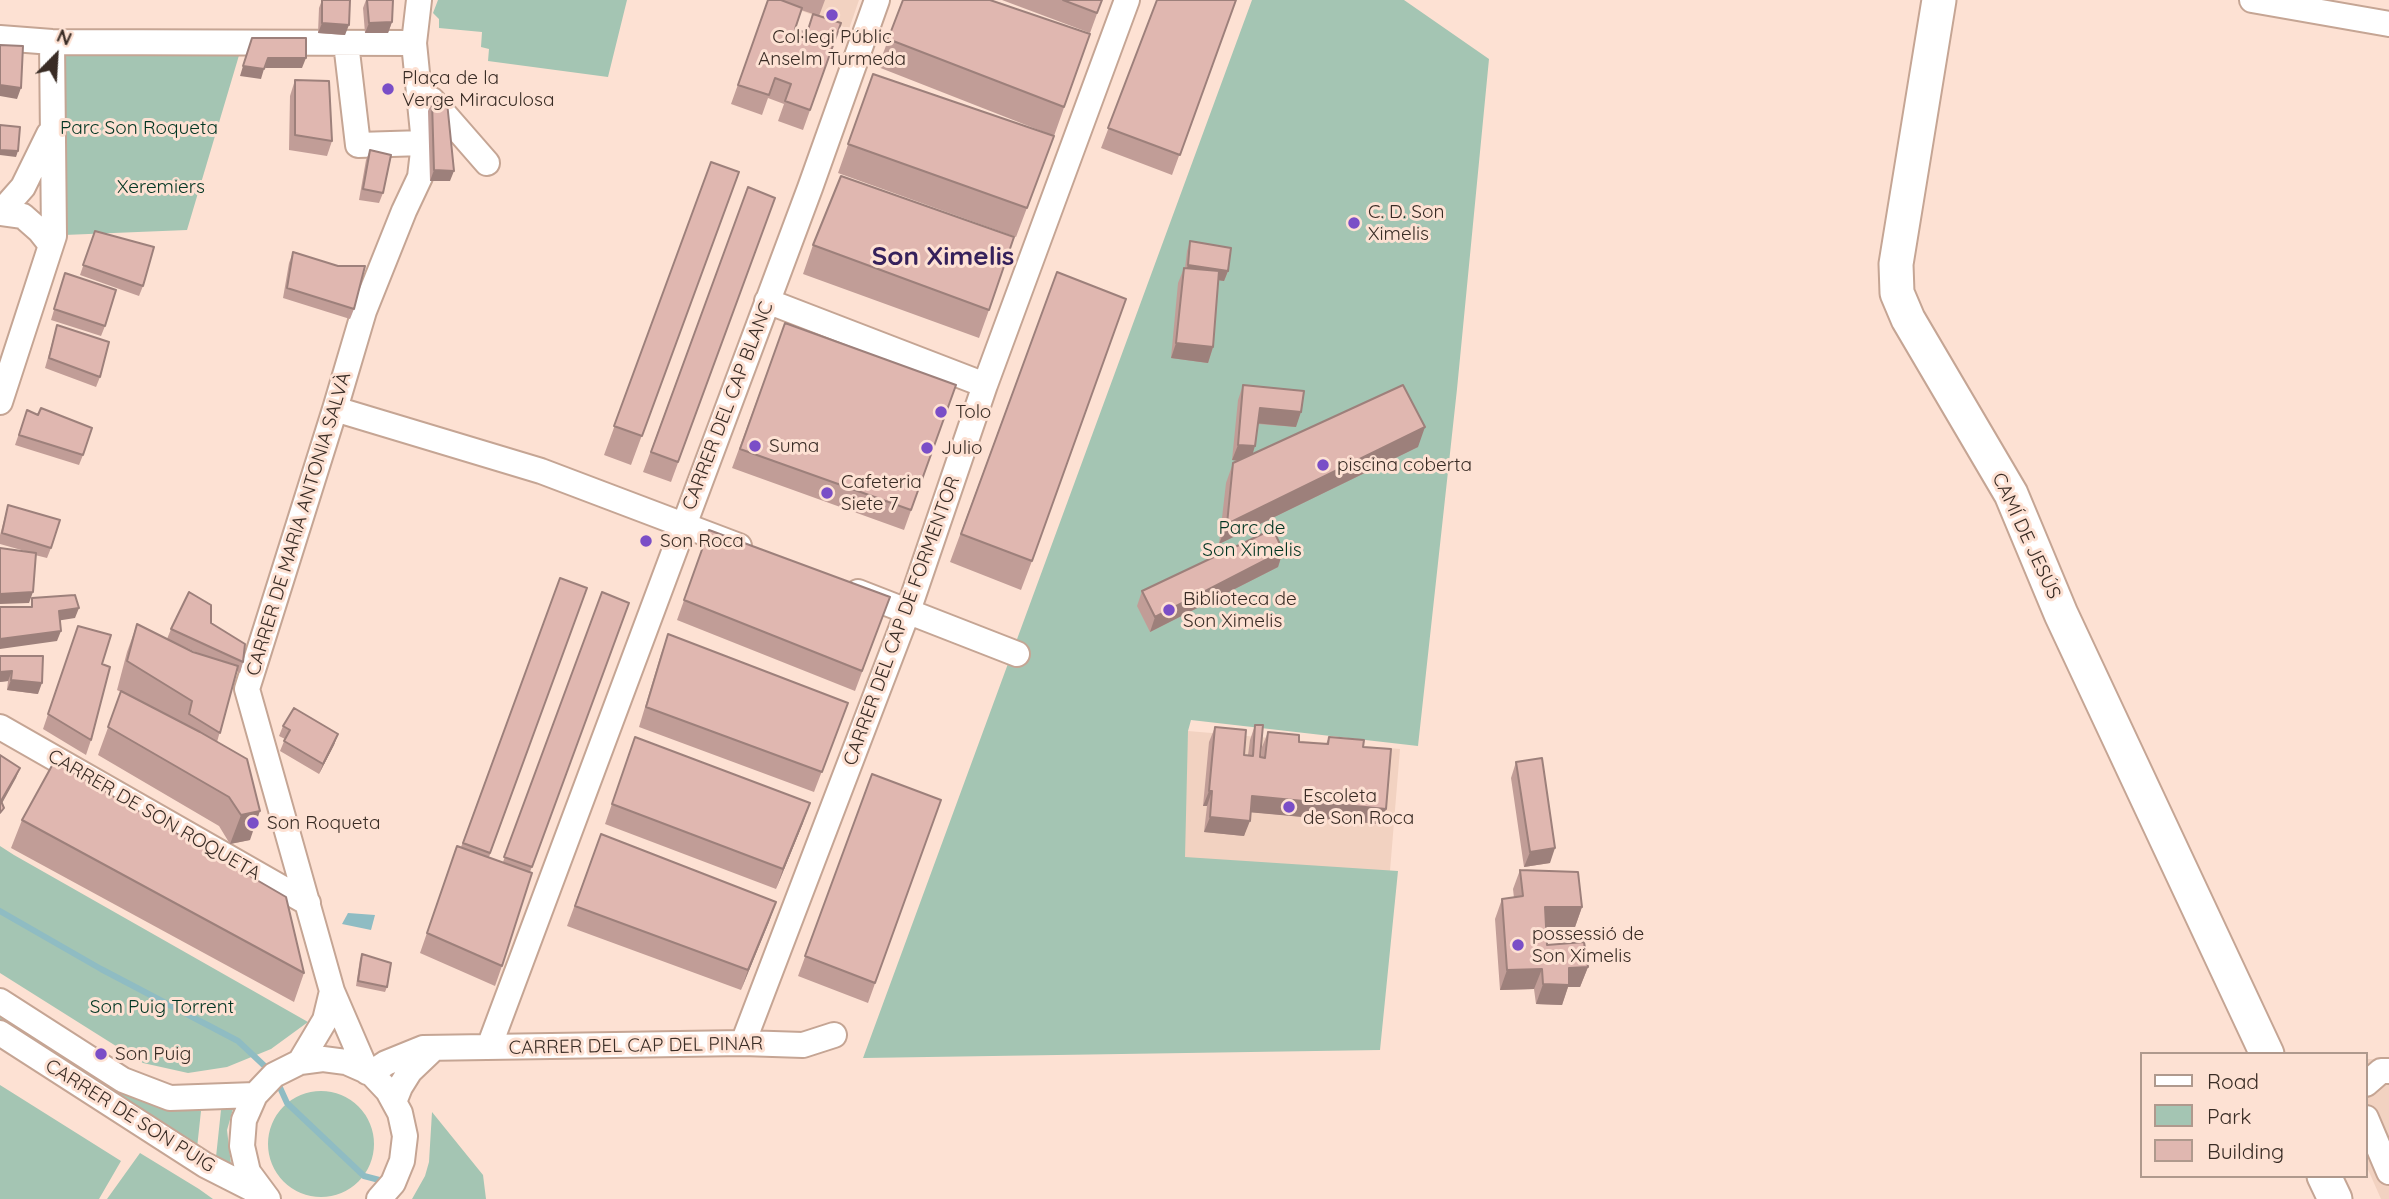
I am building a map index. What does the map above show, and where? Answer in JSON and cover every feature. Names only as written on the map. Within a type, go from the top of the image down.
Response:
[{"type":"street","points":[[346,43],[358,145],[424,144],[414,43],[419,0]]},
{"type":"street","name":"CARRER DEL CAP BLANC","points":[[489,1047],[877,0]]},
{"type":"street","name":"CARRER DEL CAP DE FORMENTOR","points":[[743,1043],[908,611],[985,385],[1127,0]]},
{"type":"street","name":"CAMÍ DE JESÚS","points":[[1939,0],[1896,264],[1897,293],[1908,319],[2011,494],[2061,614],[2266,1052]]},
{"type":"street","points":[[2252,0],[2389,24]]},
{"type":"street","points":[[0,38],[52,42],[414,43]]},
{"type":"street","points":[[0,402],[54,236],[52,42]]},
{"type":"street","points":[[419,96],[432,100],[488,163]]},
{"type":"street","points":[[0,213],[23,187],[52,129]]},
{"type":"street","name":"CARRER DE MARIA ANTONIA SALVÀ","points":[[379,1199],[393,1183],[402,1161],[405,1136],[400,1113],[388,1091],[369,1072],[332,992],[247,689],[364,312],[420,177],[424,144]]},
{"type":"street","points":[[23,187],[44,191],[54,206]]},
{"type":"street","points":[[0,213],[23,216],[51,245]]},
{"type":"street","points":[[767,301],[985,385]]},
{"type":"street","points":[[335,409],[541,471],[762,555]]},
{"type":"street","points":[[837,584],[1017,654]]},
{"type":"street","name":"CARRER DE SON ROQUETA","points":[[0,727],[308,903]]},
{"type":"street","points":[[300,1062],[325,1020],[332,992]]},
{"type":"street","name":"CARRER DE SON PUIG","points":[[0,1001],[123,1080],[170,1098],[255,1095]]},
{"type":"street","name":"CARRER DE SON PUIG","points":[[0,1033],[205,1165],[265,1196]]},
{"type":"street","name":"CARRER DEL CAP DEL PINAR","points":[[369,1072],[423,1048],[743,1043],[803,1045],[834,1035]]},
{"type":"street","points":[[394,1102],[410,1071],[426,1054],[436,1048]]},
{"type":"street","points":[[265,1196],[248,1172],[242,1146],[244,1120],[255,1095],[274,1075],[300,1062],[323,1059],[346,1062],[369,1072]]},
{"type":"street","points":[[2368,1123],[2389,1172]]},
{"type":"street","points":[[2325,1178],[2335,1199]]},
{"type":"shaded area","name":"Col·legi Públic Anselm Turmeda","points":[[773,0],[859,0],[849,29]]},
{"type":"shaded area","name":"Escoleta de Son Roca","points":[[1188,731],[1400,749],[1389,883],[1178,865]]},
{"type":"shaded area","points":[[2368,1059],[2389,1059],[2389,1199],[2381,1199],[2368,1170]]},
{"type":"green space","points":[[438,0],[627,0],[608,77],[488,61],[489,49],[481,47],[482,32],[439,28],[439,19],[433,13]]},
{"type":"green space","name":"Parc de Son Ximelis","points":[[1252,0],[1404,0],[1489,59],[1418,746],[1191,720],[1188,731],[1185,857],[1398,871],[1380,1050],[863,1058]]},
{"type":"green space","name":"Parc Son Roqueta","points":[[65,52],[240,52],[187,230],[64,235]]},
{"type":"green space","name":"Son Puig Torrent","points":[[0,846],[308,1022],[271,1049],[227,1067],[188,1073],[143,1063],[0,973]]},
{"type":"green space","points":[[0,1015],[180,1108],[201,1111],[197,1148],[0,1023]]},
{"type":"green space","points":[[0,1085],[121,1161],[99,1199],[0,1199]]},
{"type":"green space","points":[[321,1091],[341,1095],[358,1107],[370,1124],[374,1144],[370,1164],[358,1181],[341,1193],[321,1197],[301,1193],[284,1181],[272,1164],[268,1144],[272,1124],[284,1107],[301,1095]]},
{"type":"green space","points":[[233,1109],[227,1130],[231,1164],[216,1157],[221,1110]]},
{"type":"green space","points":[[432,1112],[483,1175],[486,1199],[412,1199],[425,1176],[429,1162]]},
{"type":"green space","points":[[140,1153],[199,1189],[213,1199],[107,1199]]},
{"type":"water","points":[[348,913],[375,915],[371,930],[342,924]]},
{"type":"building","points":[[322,0],[350,0],[349,25],[322,23]]},
{"type":"building","points":[[367,0],[393,0],[392,22],[369,23]]},
{"type":"building","points":[[768,0],[781,0],[802,8],[795,29],[807,33],[813,14],[841,23],[810,110],[785,101],[791,84],[775,78],[769,95],[738,85]]},
{"type":"building","points":[[903,0],[990,0],[1090,34],[1064,107],[888,39]]},
{"type":"building","points":[[1063,0],[1102,0],[1097,13]]},
{"type":"building","points":[[1157,0],[1236,0],[1180,155],[1108,128]]},
{"type":"building","points":[[252,38],[306,38],[306,58],[268,58],[264,69],[243,66]]},
{"type":"building","points":[[0,45],[23,46],[21,88],[0,85]]},
{"type":"building","points":[[873,74],[1054,136],[1027,208],[848,144]]},
{"type":"building","points":[[295,80],[329,81],[332,141],[295,135]]},
{"type":"building","points":[[432,101],[447,102],[454,171],[434,170]]},
{"type":"building","points":[[0,125],[20,127],[18,151],[0,150]]},
{"type":"building","points":[[370,150],[391,155],[383,193],[363,189]]},
{"type":"building","points":[[711,162],[739,172],[642,436],[614,426]]},
{"type":"building","points":[[841,176],[1014,237],[989,310],[813,245]]},
{"type":"building","points":[[748,187],[775,198],[678,462],[651,452]]},
{"type":"building","points":[[95,231],[154,247],[143,286],[83,265]]},
{"type":"building","points":[[1190,241],[1231,248],[1228,271],[1188,265]]},
{"type":"building","points":[[293,252],[338,266],[365,266],[354,309],[287,288]]},
{"type":"building","points":[[1184,268],[1219,271],[1213,347],[1176,343]]},
{"type":"building","points":[[1057,272],[1126,299],[1032,561],[961,534]]},
{"type":"building","points":[[65,273],[116,290],[105,326],[54,309]]},
{"type":"building","points":[[785,323],[956,385],[911,510],[740,449]]},
{"type":"building","points":[[57,325],[109,342],[100,377],[49,358]]},
{"type":"building","points":[[1243,385],[1304,391],[1301,412],[1260,408],[1255,446],[1238,445]]},
{"type":"building","name":"piscina coberta","points":[[1403,385],[1425,427],[1227,524],[1233,463]]},
{"type":"building","points":[[41,408],[92,428],[83,455],[19,435],[27,410],[38,415]]},
{"type":"building","points":[[8,505],[60,520],[51,548],[2,533]]},
{"type":"building","points":[[1273,529],[1283,551],[1155,617],[1142,591]]},
{"type":"building","points":[[709,530],[890,597],[862,671],[684,600]]},
{"type":"building","points":[[0,548],[36,553],[33,592],[0,594]]},
{"type":"building","points":[[560,578],[587,588],[490,853],[463,843]]},
{"type":"building","points":[[189,592],[211,605],[211,623],[245,644],[243,662],[171,629]]},
{"type":"building","points":[[602,592],[629,603],[532,867],[504,857]]},
{"type":"building","points":[[75,595],[79,608],[59,611],[61,631],[0,639],[0,607],[32,607],[32,598]]},
{"type":"building","points":[[137,624],[193,652],[238,666],[220,733],[189,714],[192,701],[127,661]]},
{"type":"building","points":[[78,626],[111,635],[102,664],[110,667],[91,740],[48,714]]},
{"type":"building","points":[[668,634],[848,703],[822,772],[646,707]]},
{"type":"building","points":[[0,656],[43,656],[42,683],[11,680],[12,671],[0,672]]},
{"type":"building","points":[[121,691],[247,759],[260,811],[241,815],[229,797],[108,727]]},
{"type":"building","points":[[294,708],[338,734],[323,764],[284,741],[290,730],[283,726]]},
{"type":"building","points":[[1255,725],[1263,725],[1260,757],[1265,758],[1268,732],[1299,735],[1299,742],[1328,744],[1329,737],[1364,740],[1363,747],[1391,749],[1386,809],[1252,796],[1250,821],[1210,817],[1212,791],[1209,791],[1215,727],[1246,730],[1244,755],[1253,756]]},
{"type":"building","points":[[635,737],[810,803],[783,869],[612,804]]},
{"type":"building","points":[[0,755],[20,768],[1,801],[4,808],[0,813]]},
{"type":"building","points":[[1542,758],[1555,848],[1530,852],[1516,762]]},
{"type":"building","points":[[54,762],[286,897],[304,973],[22,820]]},
{"type":"building","points":[[872,774],[941,800],[875,983],[805,956]]},
{"type":"building","points":[[601,834],[776,902],[748,970],[575,906]]},
{"type":"building","points":[[457,846],[532,873],[502,966],[427,933]]},
{"type":"building","points":[[1520,870],[1578,872],[1582,907],[1545,907],[1547,945],[1584,942],[1588,967],[1569,968],[1569,985],[1543,984],[1542,969],[1507,970],[1502,899],[1523,896]]},
{"type":"building","points":[[362,954],[391,963],[387,987],[358,981]]},
{"type":"waterway","points":[[0,911],[101,969],[238,1041],[271,1072]]},
{"type":"waterway","points":[[277,1081],[287,1103],[364,1176],[387,1182]]},
{"type":"place","name":"Col·legi Públic Anselm Turmeda","points":[[832,15]]},
{"type":"place","name":"Plaça de la Verge Miraculosa","points":[[388,89]]},
{"type":"place","name":"C. D. Son Ximelis","points":[[1354,223]]},
{"type":"place","name":"Tolo","points":[[941,412]]},
{"type":"place","name":"Suma","points":[[755,446]]},
{"type":"place","name":"Julio","points":[[927,448]]},
{"type":"place","name":"piscina coberta","points":[[1323,465]]},
{"type":"place","name":"Cafeteria Siete 7","points":[[827,493]]},
{"type":"place","name":"Son Roca","points":[[646,541]]},
{"type":"place","name":"Biblioteca de Son Ximelis","points":[[1169,610]]},
{"type":"place","name":"Escoleta de Son Roca","points":[[1289,807]]},
{"type":"place","name":"Son Roqueta","points":[[253,823]]},
{"type":"place","name":"possessió de Son Ximelis","points":[[1518,945]]},
{"type":"place","name":"Son Puig","points":[[101,1054]]},
{"type":"district","name":"Son Ximelis","points":[[943,257]]},
{"type":"park label","name":"Xeremiers","points":[[161,187]]}]
